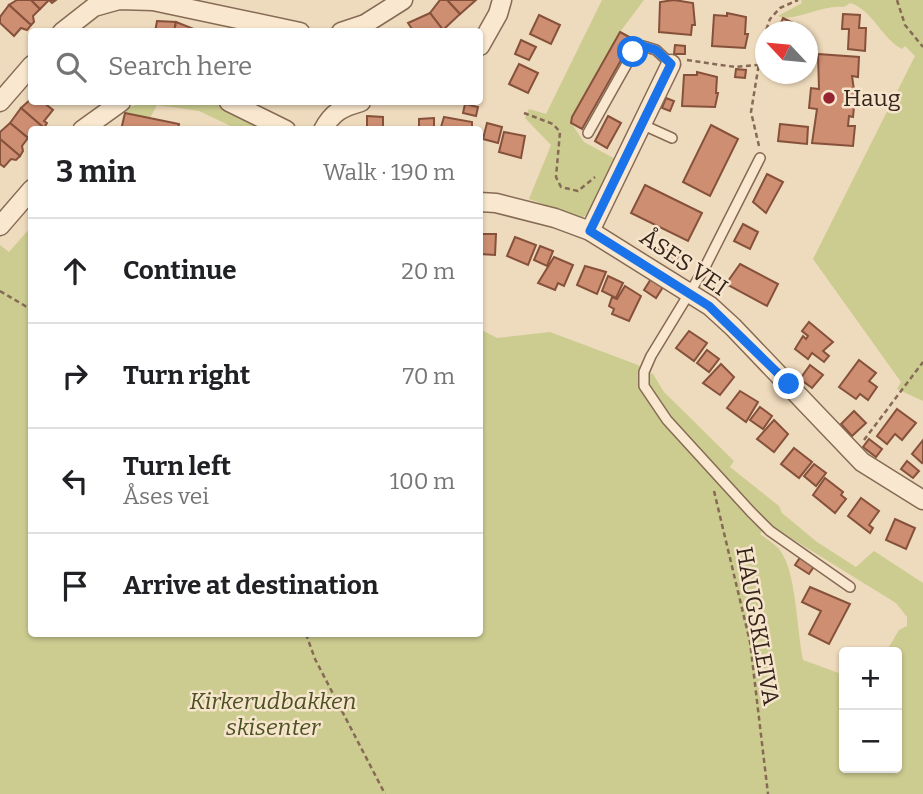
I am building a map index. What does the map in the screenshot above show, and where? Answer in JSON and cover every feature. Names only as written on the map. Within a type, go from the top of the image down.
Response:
[{"type":"street","points":[[67,28],[94,7],[120,0],[153,1],[281,28]]},
{"type":"street","points":[[353,28],[365,24],[404,0]]},
{"type":"street","points":[[483,41],[498,15],[502,0]]},
{"type":"street","points":[[590,231],[671,64]]},
{"type":"street","points":[[0,102],[28,70]]},
{"type":"street","points":[[88,126],[117,105]]},
{"type":"street","points":[[235,105],[278,126]]},
{"type":"street","points":[[325,126],[329,118],[350,105]]},
{"type":"street","points":[[0,226],[28,194]]},
{"type":"street","name":"ÅSES VEI","points":[[483,202],[555,218],[590,231],[689,293],[733,327],[854,454],[881,475],[923,500]]},
{"type":"lane","points":[[588,133],[633,52],[643,46],[656,50],[671,64]]},
{"type":"lane","points":[[641,124],[672,138]]},
{"type":"lane","points":[[760,158],[689,293],[651,356],[644,372],[644,386],[667,420],[770,531],[850,587]]},
{"type":"path","points":[[769,21],[780,8],[798,0]]},
{"type":"path","points":[[897,0],[905,25],[923,47]]},
{"type":"path","points":[[671,64],[682,59],[735,67],[755,65]]},
{"type":"path","points":[[755,84],[751,112],[760,158]]},
{"type":"path","points":[[524,113],[553,124],[560,132],[556,177],[561,187],[578,191],[605,171],[617,174]]},
{"type":"path","points":[[0,290],[28,308]]},
{"type":"path","points":[[854,454],[923,362]]},
{"type":"path","name":"HAUGSKLEIVA","points":[[708,466],[750,642],[768,794]]},
{"type":"path","points":[[307,637],[315,659],[385,794]]},
{"type":"green space","points":[[602,0],[644,0],[620,32],[573,116],[571,123],[584,142],[617,160],[590,213],[581,218],[529,199],[551,145],[525,118],[529,109],[546,114]]},
{"type":"green space","points":[[801,0],[923,0],[923,401],[897,389],[901,382],[813,259],[915,56],[905,46],[902,49],[895,44],[865,12],[850,3],[844,7],[826,8],[791,17],[778,16],[802,3]]},
{"type":"green space","points":[[157,105],[150,118],[125,113],[127,108]]},
{"type":"green space","points":[[157,105],[224,105],[269,126],[231,126],[199,111]]},
{"type":"green space","name":"Kirkerudbakken skisenter","points":[[28,230],[28,637],[483,637],[483,331],[497,338],[550,332],[638,365],[653,374],[664,392],[734,461],[730,467],[779,506],[782,513],[817,542],[856,567],[874,551],[923,583],[923,794],[0,794],[0,245],[9,252]]},
{"type":"building","points":[[17,0],[31,0],[40,9],[33,16],[34,22],[31,25],[9,5]]},
{"type":"building","points":[[31,0],[49,0],[40,9]]},
{"type":"building","points":[[440,0],[447,0],[460,14],[445,28],[441,28],[430,13]]},
{"type":"building","points":[[447,0],[476,0],[460,14]]},
{"type":"building","points":[[674,0],[693,3],[695,25],[692,25],[691,35],[659,32],[660,2]]},
{"type":"building","points":[[9,5],[31,25],[27,30],[21,28],[14,36],[0,23],[0,17]]},
{"type":"building","points":[[430,13],[441,28],[411,28],[408,23]]},
{"type":"building","points":[[727,13],[746,17],[745,34],[748,34],[745,48],[712,46],[714,15],[727,16]]},
{"type":"building","points":[[843,14],[860,15],[859,28],[866,28],[865,51],[848,49],[849,29],[842,29]]},
{"type":"building","points":[[539,15],[560,25],[551,44],[530,34]]},
{"type":"building","points":[[157,21],[176,22],[175,28],[156,28]]},
{"type":"building","points":[[176,22],[191,28],[175,28]]},
{"type":"building","points":[[620,32],[633,39],[582,129],[571,123],[572,117]]},
{"type":"building","points":[[521,40],[536,47],[529,60],[515,54]]},
{"type":"building","points":[[675,45],[685,46],[685,54],[674,54]]},
{"type":"building","points":[[818,54],[859,57],[858,77],[852,76],[855,97],[850,96],[849,107],[854,107],[848,126],[855,126],[853,146],[812,143],[817,109],[809,108],[811,88],[819,89]]},
{"type":"building","points":[[519,64],[538,73],[528,93],[509,84]]},
{"type":"building","points":[[736,69],[746,70],[745,78],[735,77]]},
{"type":"building","points":[[697,72],[717,77],[715,107],[682,106],[684,75],[697,75]]},
{"type":"building","points":[[666,98],[674,101],[670,111],[662,108]]},
{"type":"building","points":[[28,102],[28,105],[47,105],[53,110],[44,121],[47,123],[45,126],[42,126],[21,108]]},
{"type":"building","points":[[465,105],[478,107],[476,116],[463,113]]},
{"type":"building","points":[[21,108],[42,126],[28,126],[28,138],[10,123]]},
{"type":"building","points":[[125,113],[179,124],[179,126],[122,126]]},
{"type":"building","points":[[367,116],[383,117],[383,126],[367,126]]},
{"type":"building","points":[[608,116],[621,123],[607,148],[595,141]]},
{"type":"building","points":[[444,117],[472,122],[472,126],[441,126]]},
{"type":"building","points":[[434,118],[434,126],[419,126],[419,119]]},
{"type":"building","points":[[10,123],[28,138],[22,146],[20,156],[0,139],[0,132]]},
{"type":"building","points":[[487,123],[502,127],[498,143],[483,139]]},
{"type":"building","points":[[780,124],[808,127],[807,144],[778,141]]},
{"type":"building","points":[[711,125],[738,139],[710,196],[683,182]]},
{"type":"building","points":[[504,132],[525,136],[521,158],[499,152]]},
{"type":"building","points":[[0,139],[20,156],[16,160],[11,159],[4,167],[0,164]]},
{"type":"building","points":[[767,174],[783,182],[766,213],[753,202]]},
{"type":"building","points":[[645,185],[702,213],[688,241],[631,213]]},
{"type":"building","points":[[743,224],[758,232],[750,249],[734,241]]},
{"type":"building","points":[[483,234],[496,234],[495,255],[483,254]]},
{"type":"building","points":[[515,237],[536,245],[528,265],[507,256]]},
{"type":"building","points":[[540,246],[553,251],[547,266],[534,260]]},
{"type":"building","points":[[659,247],[679,255],[674,263],[656,253]]},
{"type":"building","points":[[554,257],[573,265],[564,286],[558,283],[555,290],[538,283]]},
{"type":"building","points":[[740,264],[778,284],[767,306],[726,284]]},
{"type":"building","points":[[585,266],[606,272],[597,294],[577,285]]},
{"type":"building","points":[[608,276],[623,283],[616,298],[602,291]]},
{"type":"building","points":[[651,279],[663,287],[656,298],[644,290]]},
{"type":"building","points":[[625,286],[641,296],[629,321],[612,314],[614,309],[609,306],[612,297],[617,299]]},
{"type":"building","points":[[809,322],[833,342],[823,351],[829,356],[824,362],[812,353],[808,359],[795,349],[803,336],[806,339],[808,336],[802,331]]},
{"type":"building","points":[[689,331],[707,343],[694,361],[676,348]]},
{"type":"building","points":[[707,350],[719,359],[709,372],[697,363]]},
{"type":"building","points":[[859,360],[876,373],[869,381],[877,387],[868,400],[860,394],[856,399],[839,387]]},
{"type":"building","points":[[721,364],[734,377],[720,395],[703,383]]},
{"type":"building","points":[[810,365],[823,375],[812,388],[800,379]]},
{"type":"building","points":[[740,391],[758,402],[746,422],[727,408]]},
{"type":"building","points":[[760,407],[772,416],[763,429],[750,420]]},
{"type":"building","points":[[897,409],[916,423],[902,440],[895,434],[887,444],[877,436]]},
{"type":"building","points":[[854,411],[866,423],[852,436],[841,424]]},
{"type":"building","points":[[774,420],[788,434],[774,452],[757,439]]},
{"type":"building","points":[[869,439],[882,449],[876,457],[863,447]]},
{"type":"building","points":[[923,440],[923,462],[922,463],[912,454]]},
{"type":"building","points":[[794,448],[812,462],[799,478],[781,464]]},
{"type":"building","points":[[907,461],[919,471],[913,478],[901,469]]},
{"type":"building","points":[[814,464],[826,473],[816,486],[804,476]]},
{"type":"building","points":[[825,478],[843,492],[841,495],[846,499],[835,513],[813,495]]},
{"type":"building","points":[[861,498],[879,511],[869,525],[873,528],[870,533],[848,516]]},
{"type":"building","points":[[895,519],[915,528],[906,549],[886,540]]},
{"type":"building","points":[[801,556],[815,565],[809,574],[795,565]]},
{"type":"building","points":[[810,587],[850,604],[829,644],[809,634],[821,611],[802,602]]},
{"type":"place","name":"Haug","points":[[829,98]]},
{"type":"route","points":[[633,52],[643,46],[656,50],[671,64],[590,231],[709,306],[789,384]]}]
